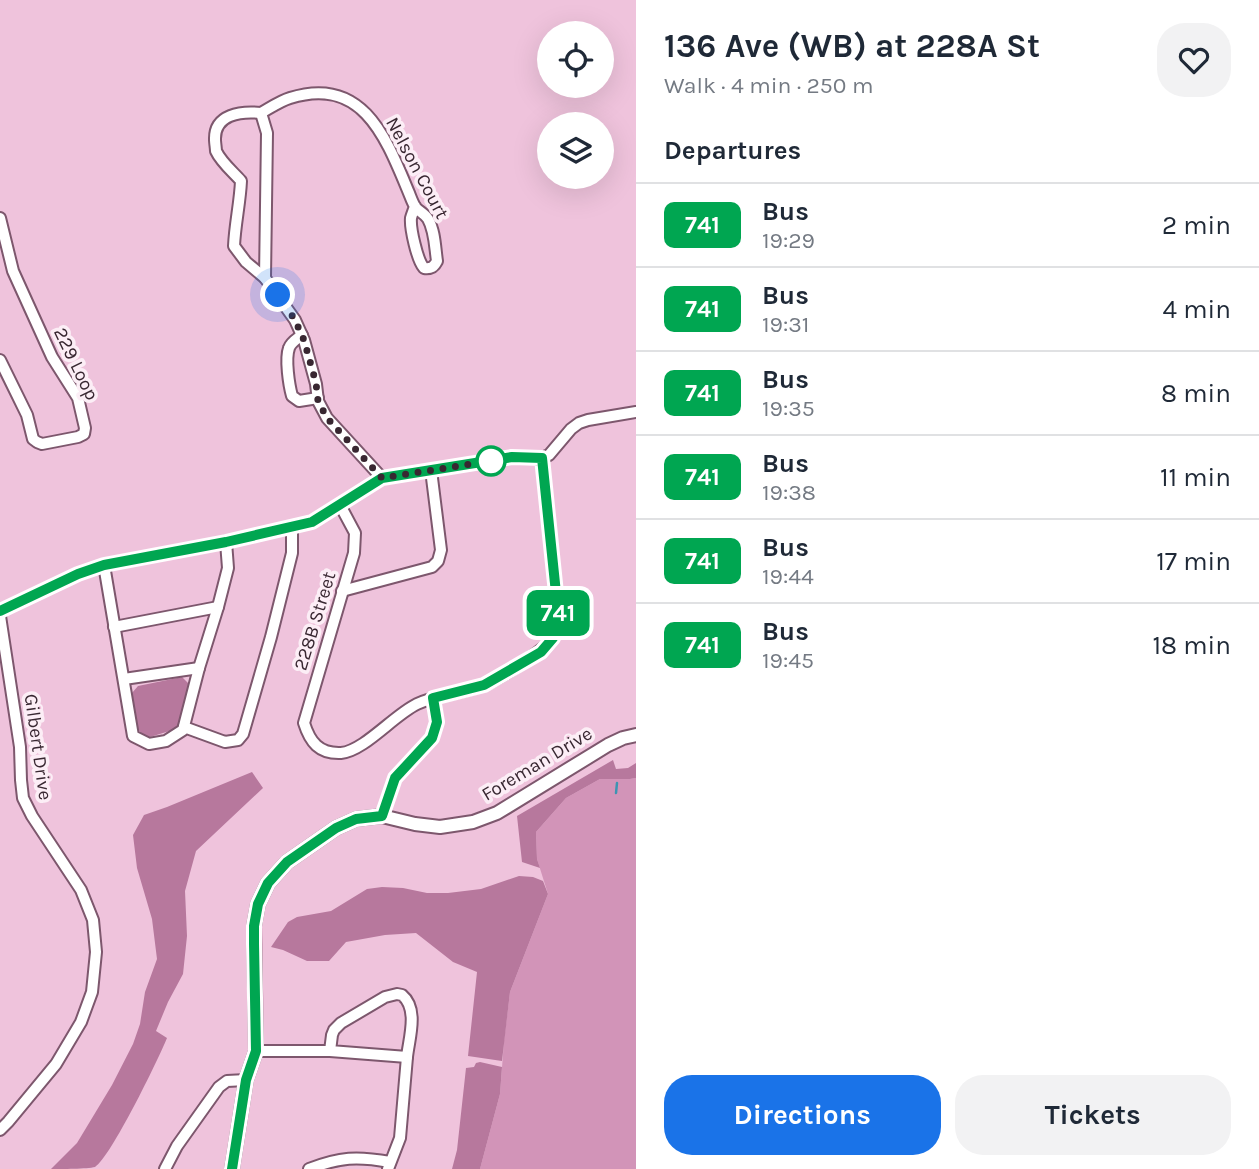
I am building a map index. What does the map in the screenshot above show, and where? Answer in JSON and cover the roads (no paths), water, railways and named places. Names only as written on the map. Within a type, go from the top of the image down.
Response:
[{"type":"street","name":"Nelson Court","points":[[265,278],[246,262],[234,246],[241,181],[216,150],[215,132],[218,123],[225,118],[240,113],[261,113],[287,99],[307,94],[324,92],[345,98],[373,121],[392,153],[415,206],[431,224],[437,261],[429,269],[420,264],[411,226],[415,206]]},
{"type":"street","points":[[261,113],[267,133],[265,278],[295,320],[302,335],[316,383],[317,398],[327,418],[382,478]]},
{"type":"street","name":"229 Loop","points":[[0,218],[13,271],[52,357],[78,398],[86,428],[84,434],[43,444],[33,439],[27,415],[0,360]]},
{"type":"street","points":[[302,335],[292,342],[288,349],[290,390],[292,396],[299,401],[317,398]]},
{"type":"street","points":[[0,614],[78,574],[104,565],[226,542],[312,522],[382,478],[512,457],[542,458],[549,455],[579,423],[636,412]]},
{"type":"street","points":[[382,816],[395,778],[432,738],[437,722],[433,698],[484,685],[541,652],[553,638],[559,622],[542,458]]},
{"type":"street","points":[[342,591],[432,567],[438,561],[441,550],[431,470]]},
{"type":"street","name":"228B Street","points":[[340,505],[355,533],[354,553],[304,723],[308,737],[317,747],[331,753],[345,753],[358,747],[400,714],[433,698]]},
{"type":"street","points":[[184,727],[225,742],[238,740],[243,734],[292,553],[292,527]]},
{"type":"street","points":[[104,565],[133,736],[149,744],[166,741],[184,727],[228,568],[226,542]]},
{"type":"street","points":[[114,627],[218,607]]},
{"type":"street","name":"Gilbert Drive","points":[[0,614],[20,747],[23,798],[81,890],[93,920],[96,952],[92,992],[81,1022],[56,1064],[0,1130]]},
{"type":"street","points":[[124,678],[199,668]]},
{"type":"street","name":"Foreman Drive","points":[[232,1169],[246,1080],[256,1051],[254,926],[258,904],[268,883],[287,862],[336,828],[356,819],[382,816],[440,827],[473,822],[497,813],[608,744],[636,735]]},
{"type":"street","points":[[309,1169],[333,1160],[351,1158],[389,1166],[400,1138],[412,1008],[407,998],[397,994],[385,998],[341,1023],[332,1035],[330,1051]]},
{"type":"street","points":[[256,1051],[330,1051],[407,1057]]},
{"type":"street","points":[[166,1169],[177,1146],[219,1087],[228,1081],[246,1080]]},
{"type":"waterway","points":[[616,793],[617,783]]}]
